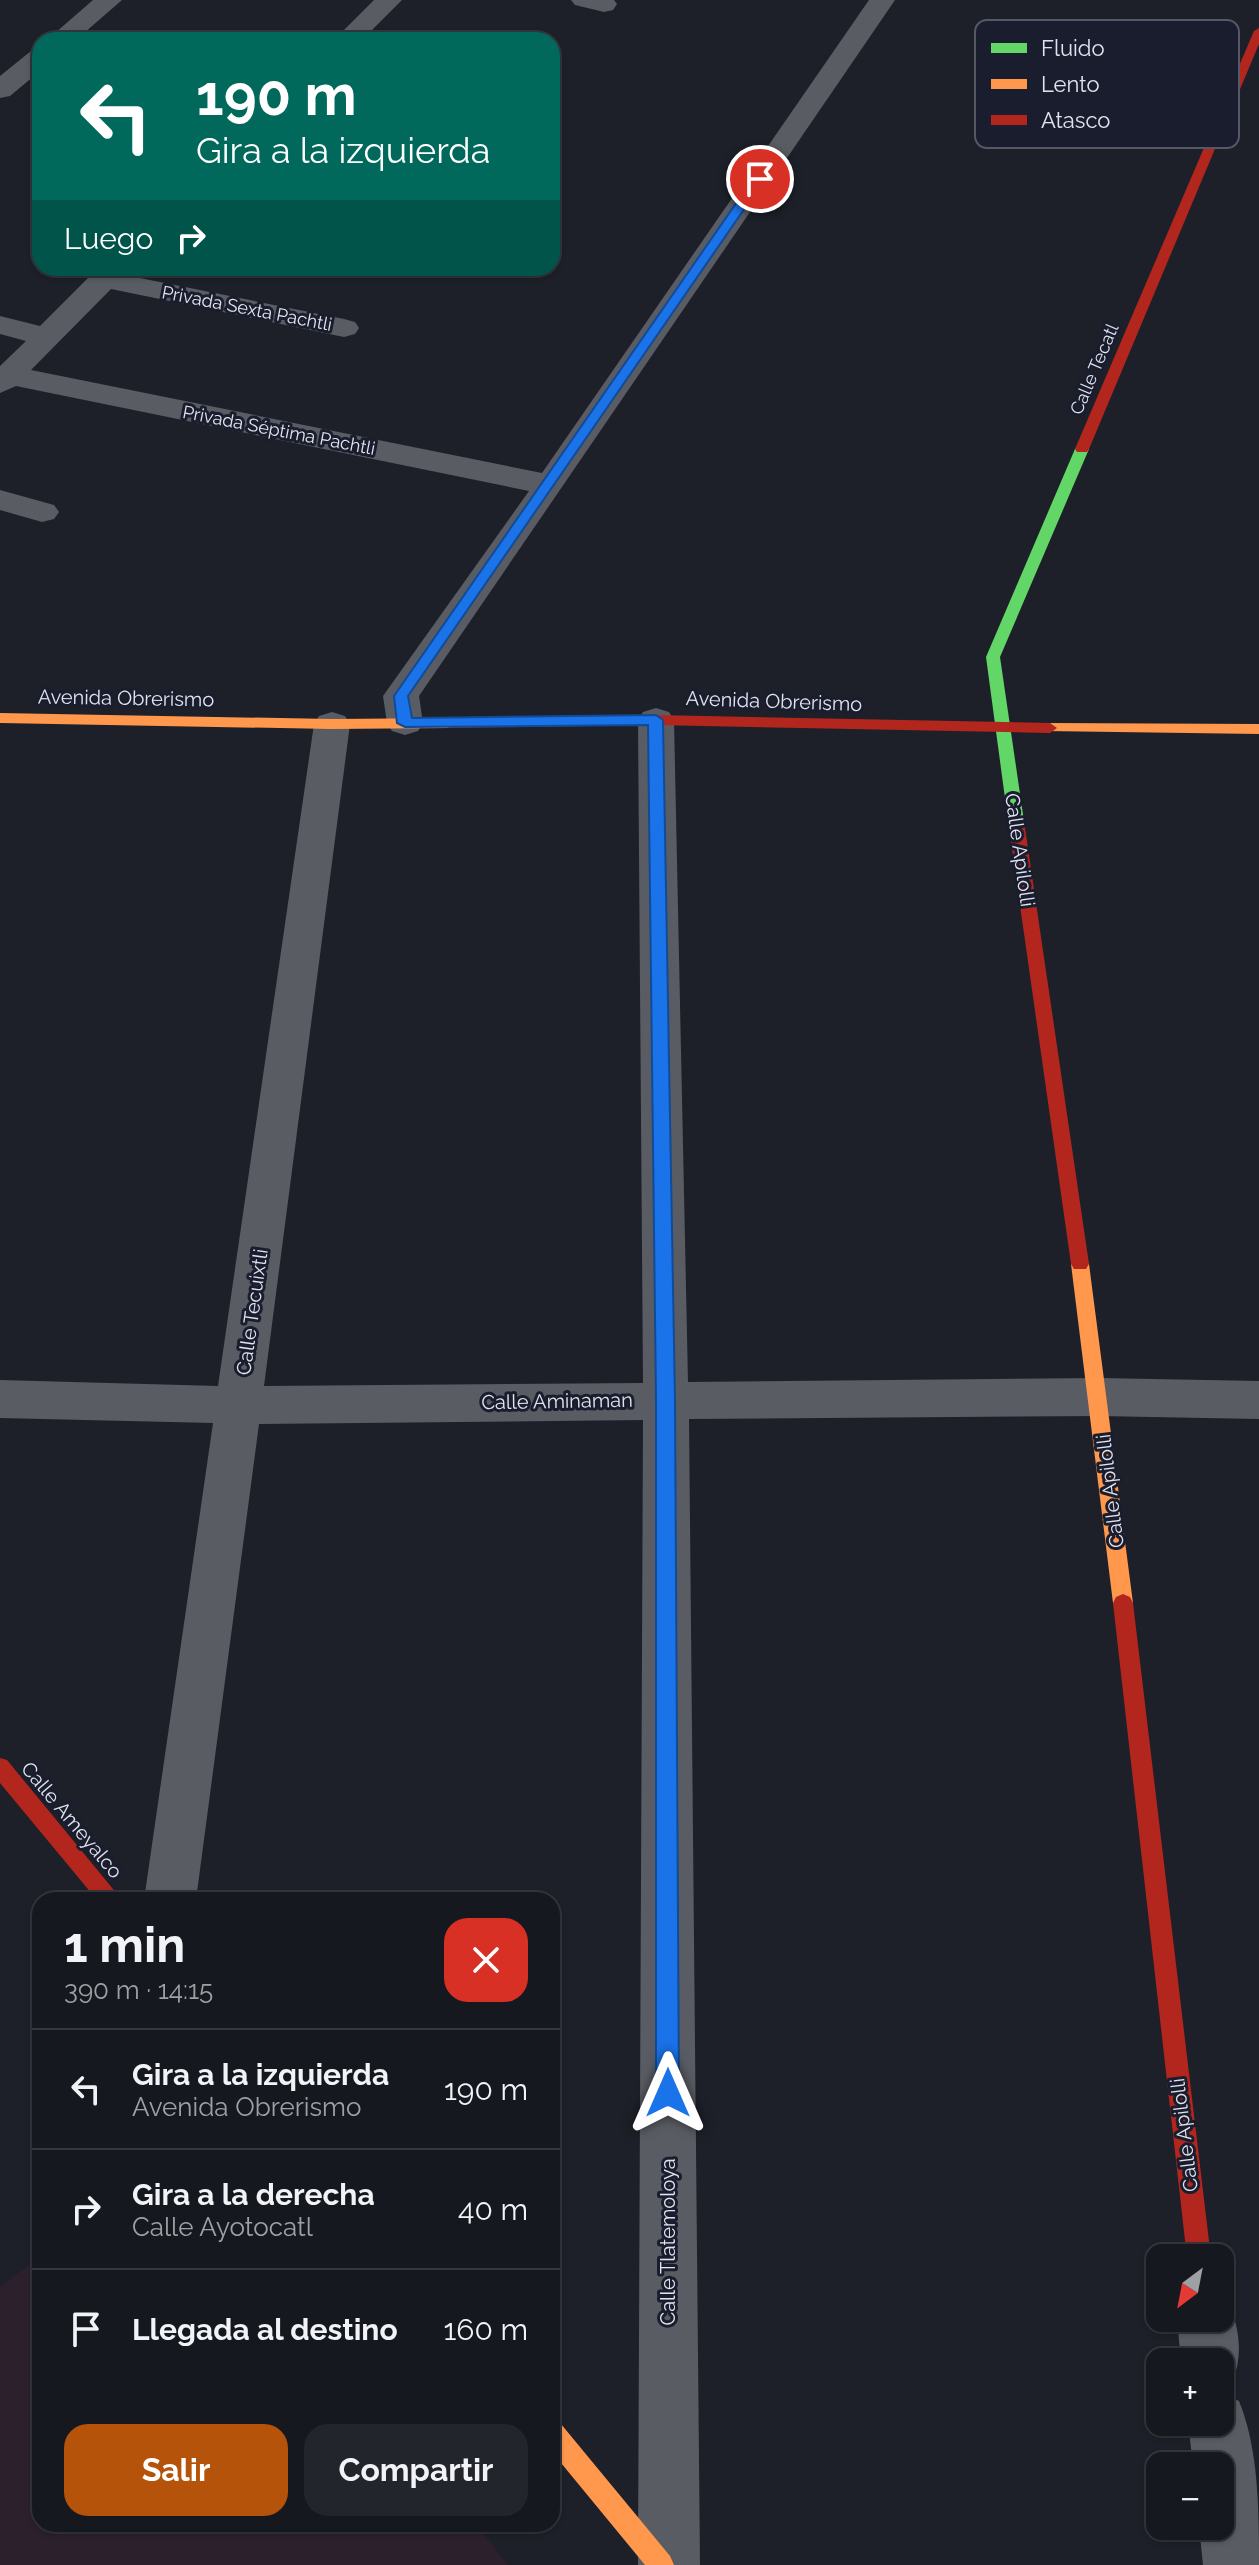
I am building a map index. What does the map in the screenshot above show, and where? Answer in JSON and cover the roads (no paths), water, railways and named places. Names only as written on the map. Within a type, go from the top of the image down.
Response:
[{"type":"street","points":[[70,32],[109,0]]},
{"type":"street","points":[[405,723],[401,696],[550,485],[882,0]]},
{"type":"street","points":[[360,32],[378,2]]},
{"type":"street","name":"Calle Tecatl","points":[[1239,78],[1259,31]]},
{"type":"street","points":[[0,90],[32,64]]},
{"type":"street","name":"Calle Tecatl","points":[[1002,727],[993,657],[1209,148]]},
{"type":"street","points":[[4,380],[107,276]]},
{"type":"street","name":"Privada Sexta Pachtli","points":[[118,276],[344,328]]},
{"type":"street","points":[[0,325],[48,337]]},
{"type":"street","name":"Privada Séptima Pachtli","points":[[4,380],[550,485]]},
{"type":"street","points":[[0,500],[42,512]]},
{"type":"street","name":"Avenida Obrerismo","points":[[0,718],[332,724],[656,720],[1259,729]]},
{"type":"street","name":"Calle Tlatemoloya","points":[[656,720],[666,1400],[669,2565]]},
{"type":"street","name":"Calle Tecuixtli","points":[[171,1892],[332,724]]},
{"type":"street","name":"Calle Apilolli","points":[[1002,727],[1099,1397],[1197,2244]]},
{"type":"street","name":"Calle Aminaman","points":[[0,1399],[239,1405],[1099,1397],[1259,1400]]},
{"type":"street","name":"Calle Ameyalco","points":[[0,1767],[104,1892]]},
{"type":"street","points":[[1220,2436],[1234,2565]]},
{"type":"street","points":[[560,2443],[661,2565]]}]
